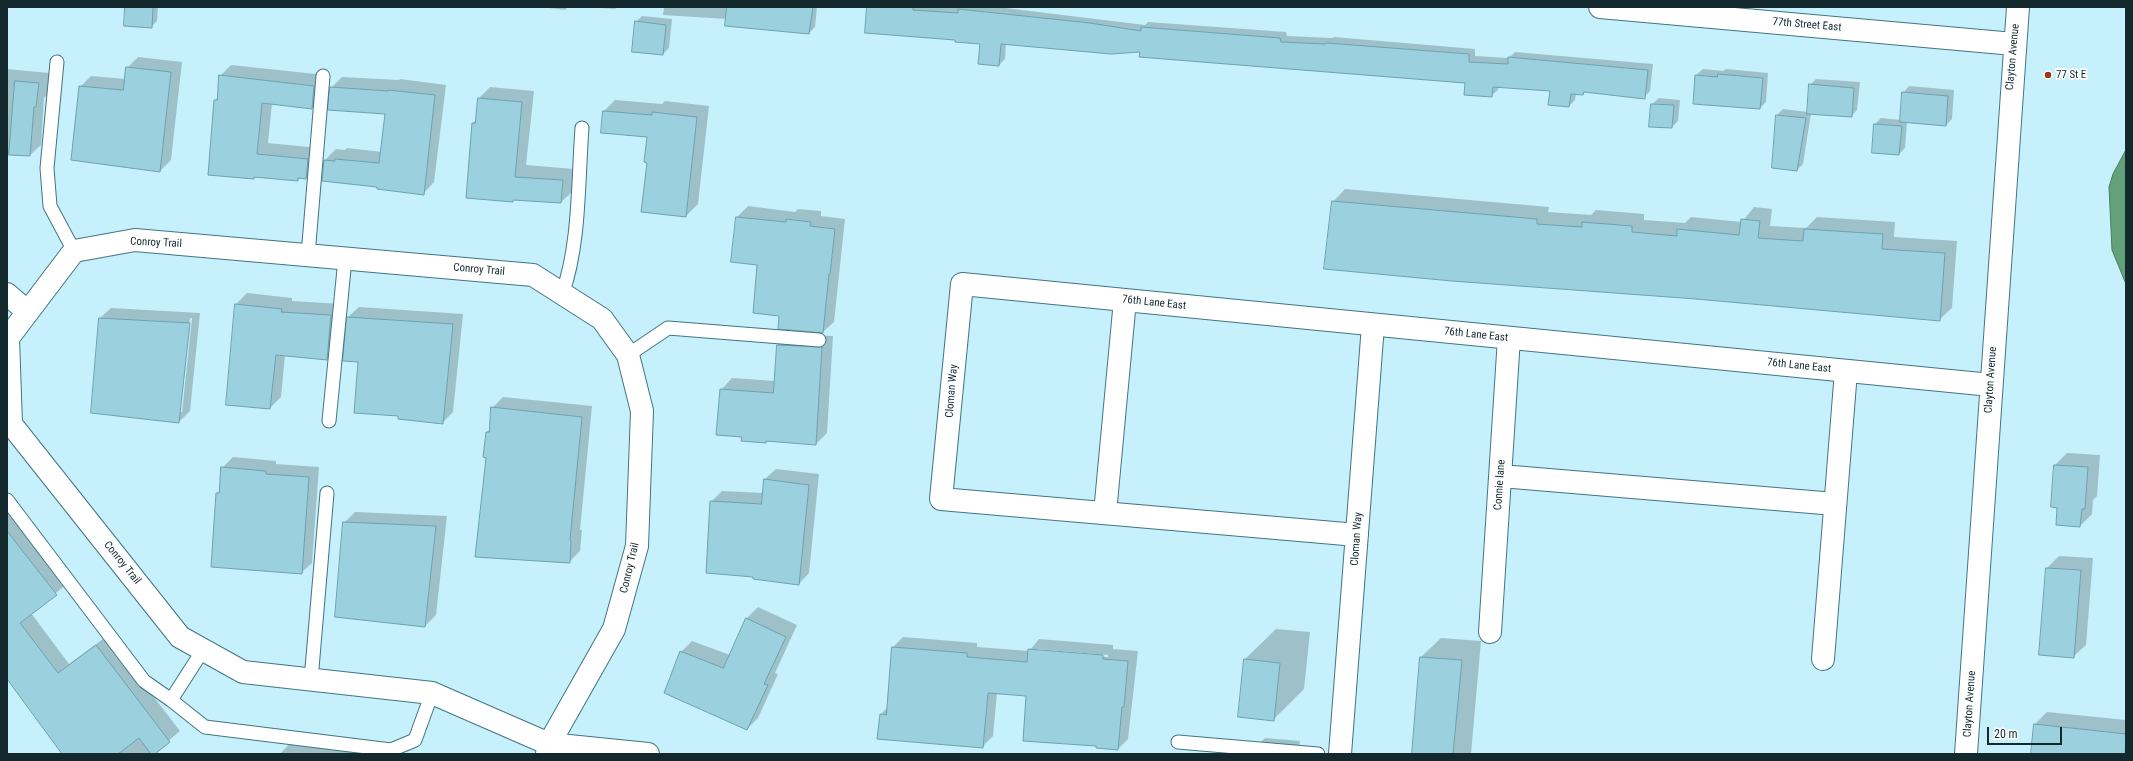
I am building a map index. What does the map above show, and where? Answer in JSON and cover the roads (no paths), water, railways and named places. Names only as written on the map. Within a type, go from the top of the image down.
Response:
[{"type":"street","name":"77th Street East","points":[[1600,7],[2014,44]]},
{"type":"street","name":"Clayton Avenue","points":[[1966,754],[2014,44],[2018,7]]},
{"type":"street","name":"Conroy Trail","points":[[135,240],[533,275],[602,319],[628,355],[642,411],[636,546],[614,629],[548,749],[432,693],[243,672],[180,637],[9,424],[8,338],[74,251],[135,240]]},
{"type":"street","name":"76th Lane East","points":[[962,284],[1991,385]]},
{"type":"street","name":"Cloman Way","points":[[962,284],[941,499],[1105,513]]},
{"type":"street","points":[[7,294],[28,312]]},
{"type":"street","points":[[1125,300],[1105,513],[1357,535]]},
{"type":"street","name":"Cloman Way","points":[[1340,754],[1373,325]]},
{"type":"street","name":"Connie lane","points":[[1490,632],[1509,338]]},
{"type":"street","points":[[1822,659],[1846,371]]},
{"type":"street","points":[[1501,476],[1835,504]]},
{"type":"street","points":[[548,749],[648,754]]},
{"type":"lane","points":[[57,62],[47,168],[50,206],[74,251]]},
{"type":"lane","points":[[308,255],[323,76]]},
{"type":"lane","points":[[562,294],[569,274],[573,252],[582,128]]},
{"type":"lane","points":[[329,421],[345,259]]},
{"type":"lane","points":[[628,355],[668,328],[819,340]]},
{"type":"lane","points":[[311,680],[327,493]]},
{"type":"lane","points":[[7,500],[144,681],[205,726],[391,750],[415,740],[432,693]]},
{"type":"lane","points":[[171,700],[203,650]]},
{"type":"lane","points":[[1178,742],[1318,754]]},
{"type":"place","name":"77 St E","points":[[2048,75]]}]
